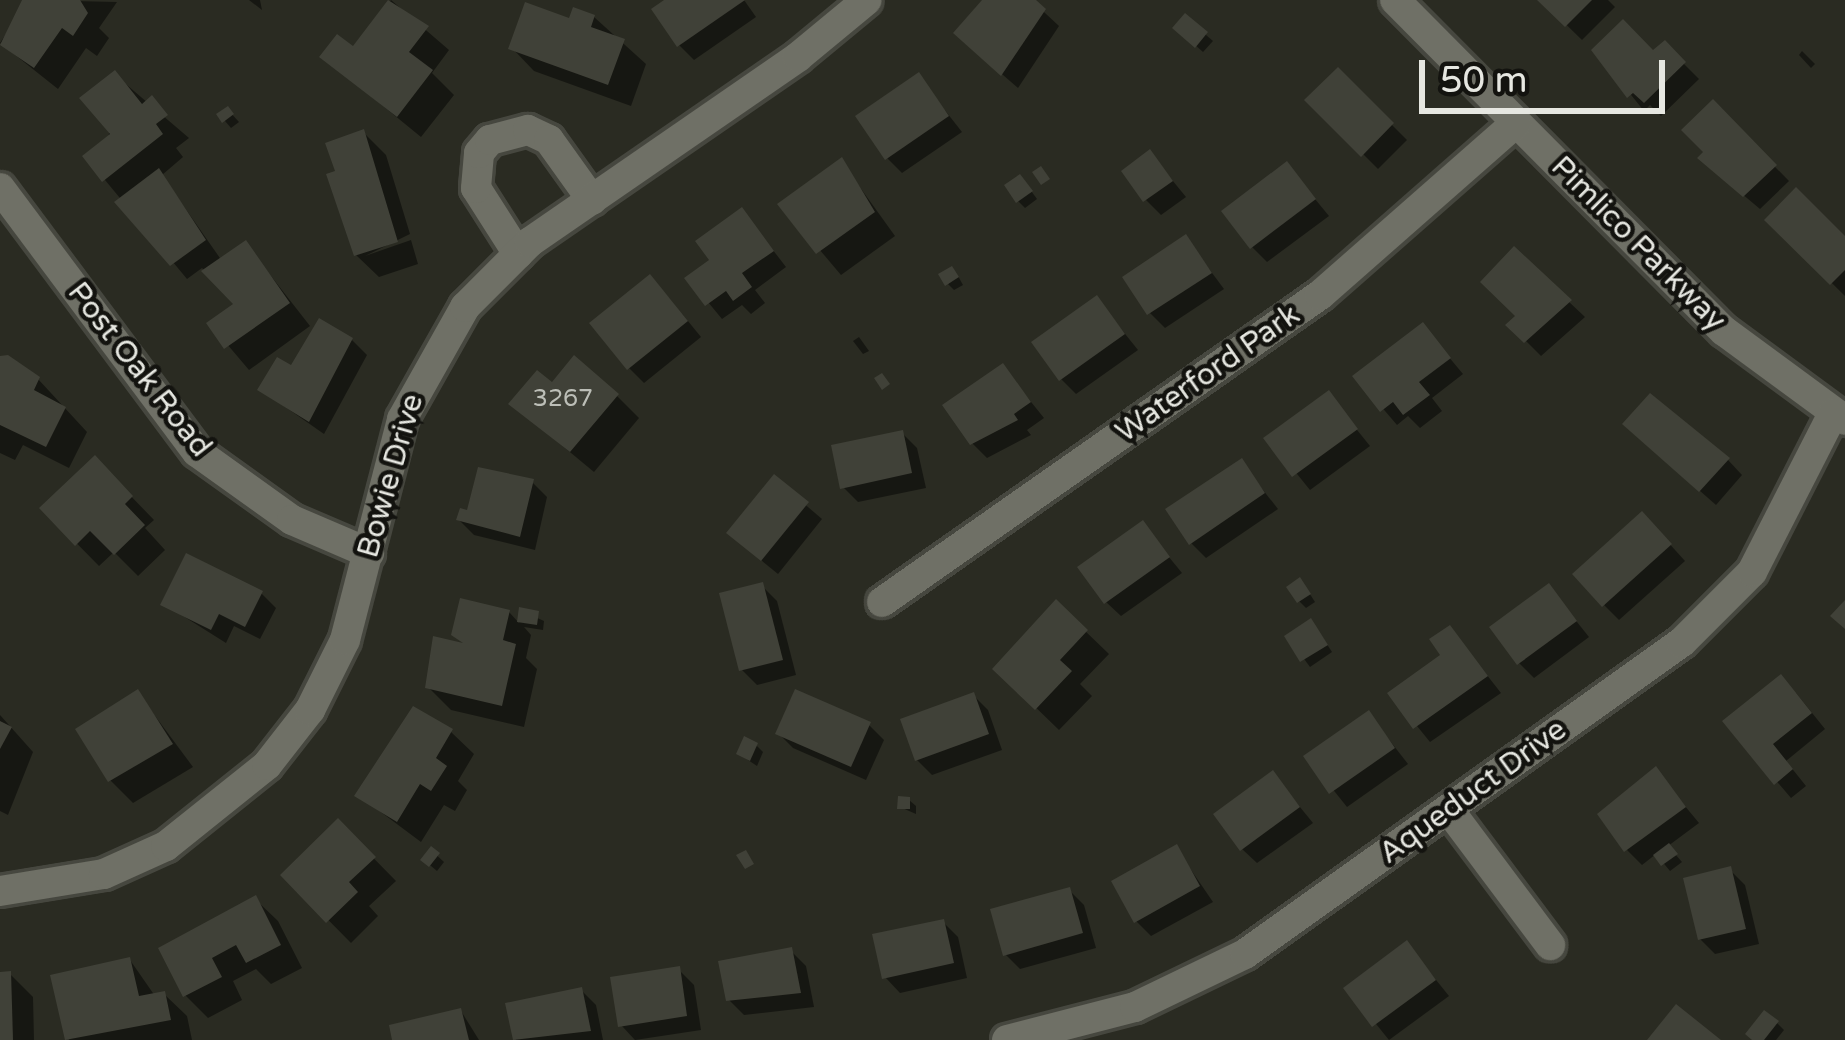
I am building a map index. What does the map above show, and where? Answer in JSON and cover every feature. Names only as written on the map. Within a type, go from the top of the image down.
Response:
[{"type":"street","name":"Bowie Drive","points":[[0,891],[104,874],[166,846],[219,809],[310,710],[345,640],[418,381],[465,307],[518,254],[867,0]]},
{"type":"street","name":"Pimlico Parkway","points":[[1395,0],[1758,362],[1839,417]]},
{"type":"street","name":"Waterford Park","points":[[882,602],[1320,296],[1516,123]]},
{"type":"street","points":[[518,254],[476,188],[479,153],[490,140],[528,130],[549,140],[592,200]]},
{"type":"street","name":"Post Oak Road","points":[[0,188],[197,452],[292,520],[369,553]]},
{"type":"street","name":"Aqueduct Drive","points":[[1007,1040],[1135,1007],[1246,954],[1722,606],[1752,572],[1839,417]]},
{"type":"street","points":[[1449,810],[1550,945]]},
{"type":"building","points":[[22,0],[80,0],[88,13],[73,36],[62,28],[34,68],[0,45]]},
{"type":"building","points":[[388,0],[429,26],[409,52],[433,70],[397,117],[319,57],[337,34],[353,46]]},
{"type":"building","points":[[664,0],[745,0],[677,47],[651,9]]},
{"type":"building","points":[[982,0],[1036,0],[1046,9],[1001,76],[953,33]]},
{"type":"building","points":[[1537,0],[1592,0],[1565,27]]},
{"type":"building","points":[[525,2],[569,18],[573,7],[595,15],[591,27],[625,39],[608,85],[508,49]]},
{"type":"building","points":[[1185,13],[1208,32],[1195,48],[1172,28]]},
{"type":"building","points":[[1623,19],[1653,50],[1665,40],[1686,62],[1644,103],[1633,93],[1627,98],[1591,50]]},
{"type":"building","points":[[1338,67],[1394,123],[1361,157],[1304,100]]},
{"type":"building","points":[[115,70],[142,104],[152,95],[168,115],[156,124],[163,134],[102,182],[82,156],[110,134],[79,98]]},
{"type":"building","points":[[919,72],[949,116],[885,160],[855,116]]},
{"type":"building","points":[[1713,99],[1777,165],[1743,197],[1697,158],[1703,152],[1681,130]]},
{"type":"building","points":[[228,106],[234,114],[222,123],[216,114]]},
{"type":"building","points":[[364,129],[398,242],[354,256],[326,174],[335,171],[325,143]]},
{"type":"building","points":[[1150,149],[1173,181],[1143,202],[1121,171]]},
{"type":"building","points":[[842,157],[875,212],[816,254],[777,204]]},
{"type":"building","points":[[1287,161],[1316,199],[1250,249],[1221,211]]},
{"type":"building","points":[[1041,166],[1050,179],[1041,185],[1032,172]]},
{"type":"building","points":[[159,168],[206,240],[170,266],[114,202]]},
{"type":"building","points":[[1020,174],[1033,191],[1016,203],[1004,185]]},
{"type":"building","points":[[1796,187],[1845,236],[1845,270],[1830,285],[1764,220]]},
{"type":"building","points":[[742,207],[774,251],[742,273],[752,287],[733,301],[726,291],[705,306],[684,278],[709,260],[695,241]]},
{"type":"building","points":[[1186,234],[1212,273],[1147,315],[1122,277]]},
{"type":"building","points":[[246,240],[290,303],[224,349],[206,323],[233,304],[201,271]]},
{"type":"building","points":[[1514,246],[1572,300],[1524,343],[1505,325],[1515,316],[1480,282]]},
{"type":"building","points":[[952,266],[959,277],[945,286],[938,274]]},
{"type":"building","points":[[650,274],[688,321],[627,370],[589,323]]},
{"type":"building","points":[[1097,295],[1125,334],[1059,381],[1031,342]]},
{"type":"building","points":[[319,318],[353,338],[309,422],[257,390],[277,357],[291,365]]},
{"type":"building","points":[[1423,322],[1451,358],[1419,382],[1430,395],[1403,415],[1393,402],[1380,412],[1352,376]]},
{"type":"building","points":[[8,355],[40,377],[34,390],[66,407],[46,447],[0,425],[0,356]]},
{"type":"building","points":[[574,355],[619,394],[570,452],[508,404],[537,370],[552,382]]},
{"type":"building","points":[[1003,363],[1031,402],[1014,414],[1018,420],[970,445],[942,405]]},
{"type":"building","points":[[882,373],[890,384],[882,390],[874,378]]},
{"type":"building","points":[[1329,390],[1358,429],[1292,477],[1263,438]]},
{"type":"building","points":[[1650,393],[1730,458],[1699,492],[1622,424]]},
{"type":"building","points":[[903,430],[912,473],[840,489],[831,445]]},
{"type":"building","points":[[95,455],[133,496],[125,504],[145,525],[114,555],[90,531],[75,546],[39,508]]},
{"type":"building","points":[[1242,458],[1265,493],[1189,545],[1165,509]]},
{"type":"building","points":[[478,467],[534,479],[520,537],[456,520],[460,508],[467,510]]},
{"type":"building","points":[[774,474],[809,502],[761,561],[726,533]]},
{"type":"building","points":[[1642,511],[1672,544],[1602,607],[1572,574]]},
{"type":"building","points":[[1143,520],[1170,557],[1104,604],[1077,567]]},
{"type":"building","points":[[186,553],[263,591],[245,627],[219,614],[211,630],[160,605]]},
{"type":"building","points":[[1300,577],[1311,594],[1297,603],[1286,587]]},
{"type":"building","points":[[763,582],[783,660],[739,671],[719,593]]},
{"type":"building","points":[[1549,583],[1577,621],[1517,665],[1489,627]]},
{"type":"building","points":[[460,598],[510,610],[503,640],[516,644],[502,706],[425,688],[433,636],[463,643],[451,635]]},
{"type":"building","points":[[1056,599],[1088,630],[1060,660],[1072,671],[1035,710],[992,669]]},
{"type":"building","points":[[1845,600],[1845,629],[1830,616]]},
{"type":"building","points":[[519,607],[539,611],[537,625],[517,622]]},
{"type":"building","points":[[1311,618],[1328,645],[1300,662],[1284,636]]},
{"type":"building","points":[[1450,625],[1488,676],[1413,729],[1387,693],[1440,655],[1429,639]]},
{"type":"building","points":[[1781,674],[1812,713],[1773,744],[1793,769],[1774,785],[1722,721]]},
{"type":"building","points":[[138,689],[173,744],[108,782],[75,729]]},
{"type":"building","points":[[795,689],[871,722],[851,767],[775,734]]},
{"type":"building","points":[[974,692],[989,734],[915,761],[900,719]]},
{"type":"building","points":[[413,706],[453,729],[436,758],[447,766],[431,791],[420,784],[397,822],[354,796]]},
{"type":"building","points":[[1369,710],[1395,748],[1329,794],[1303,756]]},
{"type":"building","points":[[0,721],[12,727],[0,749]]},
{"type":"building","points":[[744,736],[758,743],[750,761],[736,754]]},
{"type":"building","points":[[1656,766],[1686,807],[1624,852],[1597,814]]},
{"type":"building","points":[[1273,770],[1300,807],[1240,851],[1213,814]]},
{"type":"building","points":[[898,796],[910,797],[910,809],[897,809]]},
{"type":"building","points":[[338,818],[376,857],[349,882],[358,892],[326,923],[280,875]]},
{"type":"building","points":[[1669,843],[1678,854],[1661,866],[1653,855]]},
{"type":"building","points":[[1177,844],[1200,886],[1134,923],[1111,881]]},
{"type":"building","points":[[431,846],[440,853],[429,867],[420,860]]},
{"type":"building","points":[[746,850],[754,864],[745,869],[736,855]]},
{"type":"building","points":[[1731,866],[1746,929],[1698,940],[1683,878]]},
{"type":"building","points":[[1070,887],[1083,933],[1003,956],[990,909]]},
{"type":"building","points":[[256,895],[281,945],[246,963],[236,945],[212,958],[222,977],[183,997],[158,948]]},
{"type":"building","points":[[944,919],[954,963],[882,979],[872,934]]},
{"type":"building","points":[[1407,940],[1436,980],[1372,1027],[1343,988]]},
{"type":"building","points":[[792,947],[801,993],[726,1001],[718,961]]},
{"type":"building","points":[[130,957],[139,996],[165,991],[171,1020],[65,1040],[50,975]]},
{"type":"building","points":[[680,966],[687,1016],[618,1027],[610,977]]},
{"type":"building","points":[[11,971],[13,1040],[0,1040],[0,972]]},
{"type":"building","points":[[582,987],[591,1031],[513,1040],[505,1003]]},
{"type":"building","points":[[1676,1004],[1721,1040],[1647,1040]]},
{"type":"building","points":[[461,1008],[469,1040],[392,1040],[389,1025]]},
{"type":"building","points":[[1764,1010],[1779,1021],[1764,1040],[1752,1040],[1745,1034]]}]
